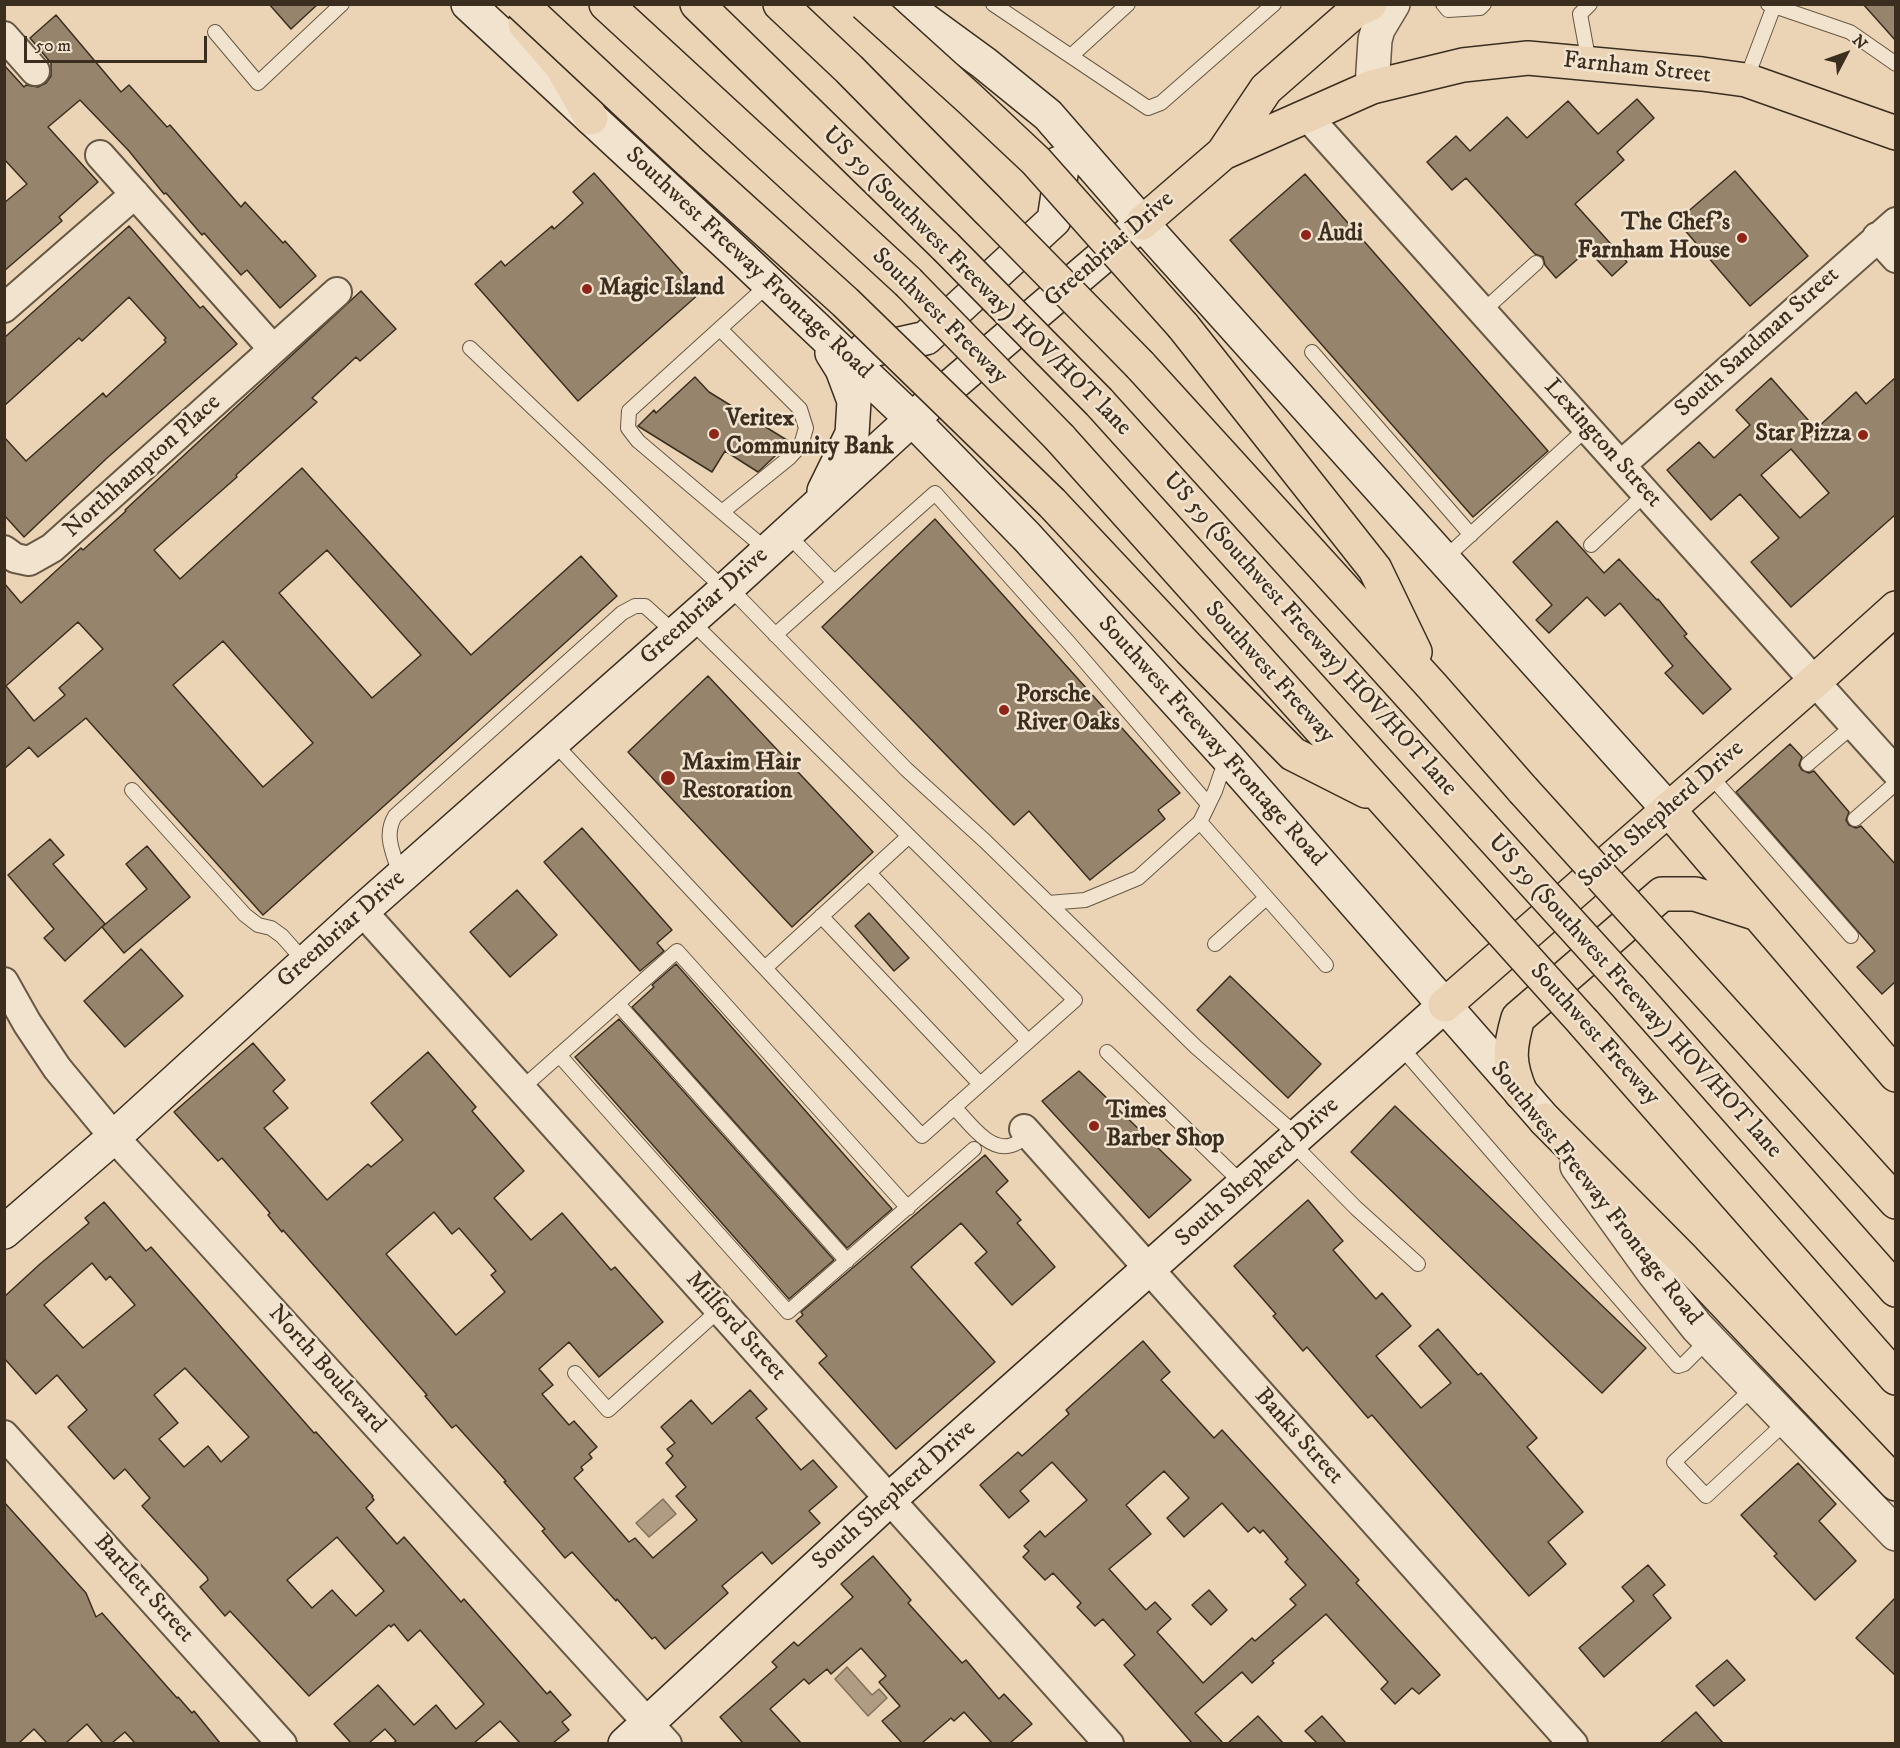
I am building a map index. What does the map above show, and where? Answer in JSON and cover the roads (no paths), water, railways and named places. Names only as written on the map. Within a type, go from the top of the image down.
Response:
[{"type":"main road","name":"Southwest Freeway Frontage Road","points":[[468,4],[815,326],[912,419],[1027,537],[1227,757],[1545,1120],[1654,1273],[1708,1339],[1896,1534]]},
{"type":"main road","points":[[508,4],[562,67],[591,118]]},
{"type":"main road","points":[[521,4],[681,154],[845,302],[1052,503],[1190,650],[1293,754],[1383,800]]},
{"type":"main road","name":"Southwest Freeway","points":[[606,4],[908,282],[1059,438],[1584,1023],[1896,1378]]},
{"type":"main road","name":"US 59 (Southwest Freeway) HOV/HOT lane","points":[[697,4],[946,247],[1099,402],[1630,989],[1896,1290]]},
{"type":"main road","points":[[780,4],[849,69],[1140,364],[1896,1202]]},
{"type":"main road","points":[[865,4],[1036,161],[1183,326],[1375,568],[1432,686]]},
{"type":"main road","points":[[1372,87],[1374,40],[1393,4]]},
{"type":"main road","points":[[1223,153],[1266,89],[1359,6]]},
{"type":"main road","points":[[919,12],[1048,115],[1142,223],[1668,809],[1896,1075]]},
{"type":"main road","name":"Farnham Street","points":[[1372,87],[1463,65],[1528,58],[1746,80],[1896,133]]},
{"type":"main road","points":[[815,326],[872,350],[926,338],[1054,220],[1062,168],[1033,118],[984,63]]},
{"type":"main road","name":"Greenbriar Drive","points":[[4,1232],[114,1137],[362,911],[727,589],[912,419],[1223,153],[1372,87]]},
{"type":"main road","points":[[815,326],[842,369],[854,401],[852,434],[815,508]]},
{"type":"main road","name":"South Shepherd Drive","points":[[647,1736],[890,1499],[1445,1005],[1896,608]]},
{"type":"main road","points":[[1521,1093],[1512,1071],[1511,1043],[1518,1018],[1662,894],[1695,894],[1758,914]]},
{"type":"main road","points":[[1545,1120],[1684,1260],[1896,1484]]},
{"type":"street","points":[[7,45],[35,71]]},
{"type":"street","name":"Lexington Street","points":[[1307,116],[1896,772]]},
{"type":"street","points":[[100,155],[273,349]]},
{"type":"street","points":[[4,308],[135,194]]},
{"type":"street","name":"South Sandman Street","points":[[1621,465],[1889,239]]},
{"type":"street","name":"Northhampton Place","points":[[4,550],[15,558],[29,561],[52,548],[337,292]]},
{"type":"street","name":"Milford Street","points":[[362,911],[1109,1743]]},
{"type":"street","name":"North Boulevard","points":[[4,982],[27,1023],[57,1068],[114,1137],[647,1736]]},
{"type":"street","name":"Banks Street","points":[[1027,1132],[1573,1743]]},
{"type":"street","name":"Bartlett Street","points":[[4,1435],[282,1743]]},
{"type":"lane","points":[[216,32],[258,83],[342,4]]},
{"type":"lane","points":[[993,4],[1148,108],[1161,103],[1274,4]]},
{"type":"lane","points":[[1071,56],[1128,4]]},
{"type":"lane","points":[[1443,4],[1448,10],[1480,8],[1484,4]]},
{"type":"lane","points":[[1589,64],[1580,14],[1590,4]]},
{"type":"lane","points":[[1746,80],[1771,5],[1851,32],[1896,64]]},
{"type":"lane","points":[[1483,311],[1536,263]]},
{"type":"lane","points":[[770,284],[629,411],[628,428],[638,441],[722,512],[777,542],[834,582]]},
{"type":"lane","points":[[720,329],[800,409],[806,428],[801,446],[722,512]]},
{"type":"lane","points":[[470,348],[775,634],[906,769],[985,841],[1295,1140],[1356,1208],[1418,1264]]},
{"type":"lane","points":[[1312,352],[1471,535]]},
{"type":"lane","points":[[1444,559],[1587,428]]},
{"type":"lane","points":[[775,634],[935,493],[1070,644],[1208,804]]},
{"type":"lane","points":[[1591,544],[1646,493]]},
{"type":"lane","points":[[401,877],[389,838],[389,826],[395,816],[622,613],[635,606],[645,606],[683,627],[909,836],[1075,1000],[922,1136],[553,742]]},
{"type":"lane","points":[[1808,764],[1854,725]]},
{"type":"lane","points":[[1048,903],[1084,900],[1138,878],[1200,822],[1215,791],[1227,757]]},
{"type":"lane","points":[[1708,773],[1753,818],[1844,921],[1851,936]]},
{"type":"lane","points":[[1855,819],[1896,783]]},
{"type":"lane","points":[[132,790],[245,915],[258,925],[272,928],[306,963]]},
{"type":"lane","points":[[1200,822],[1326,965]]},
{"type":"lane","points":[[765,968],[909,836]]},
{"type":"lane","points":[[869,873],[1028,1041]]},
{"type":"lane","points":[[1215,944],[1266,898]]},
{"type":"lane","points":[[821,916],[980,1084]]},
{"type":"lane","points":[[521,1089],[677,951],[908,1208]]},
{"type":"lane","points":[[618,1004],[847,1261]]},
{"type":"lane","points":[[1400,1046],[1678,1366],[1684,1364],[1708,1339]]},
{"type":"lane","points":[[1107,1052],[1244,1185]]},
{"type":"lane","points":[[558,1055],[788,1312],[974,1149]]},
{"type":"lane","points":[[954,1107],[986,1140],[1000,1146],[1010,1146],[1027,1132]]},
{"type":"lane","points":[[575,1373],[608,1410],[719,1310]]},
{"type":"lane","points":[[1755,1387],[1674,1462],[1706,1496],[1787,1421]]},
{"type":"place","name":"Audi","points":[[1306,235]]},
{"type":"place","name":"The Chef’s Farnham House","points":[[1742,238]]},
{"type":"place","name":"Magic Island","points":[[587,289]]},
{"type":"place","name":"Veritex Community Bank","points":[[714,434]]},
{"type":"place","name":"Star Pizza","points":[[1863,435]]},
{"type":"place","name":"Porsche River Oaks","points":[[1004,710]]},
{"type":"place","name":"Maxim Hair Restoration","points":[[668,778]]},
{"type":"place","name":"Times Barber Shop","points":[[1094,1126]]}]
